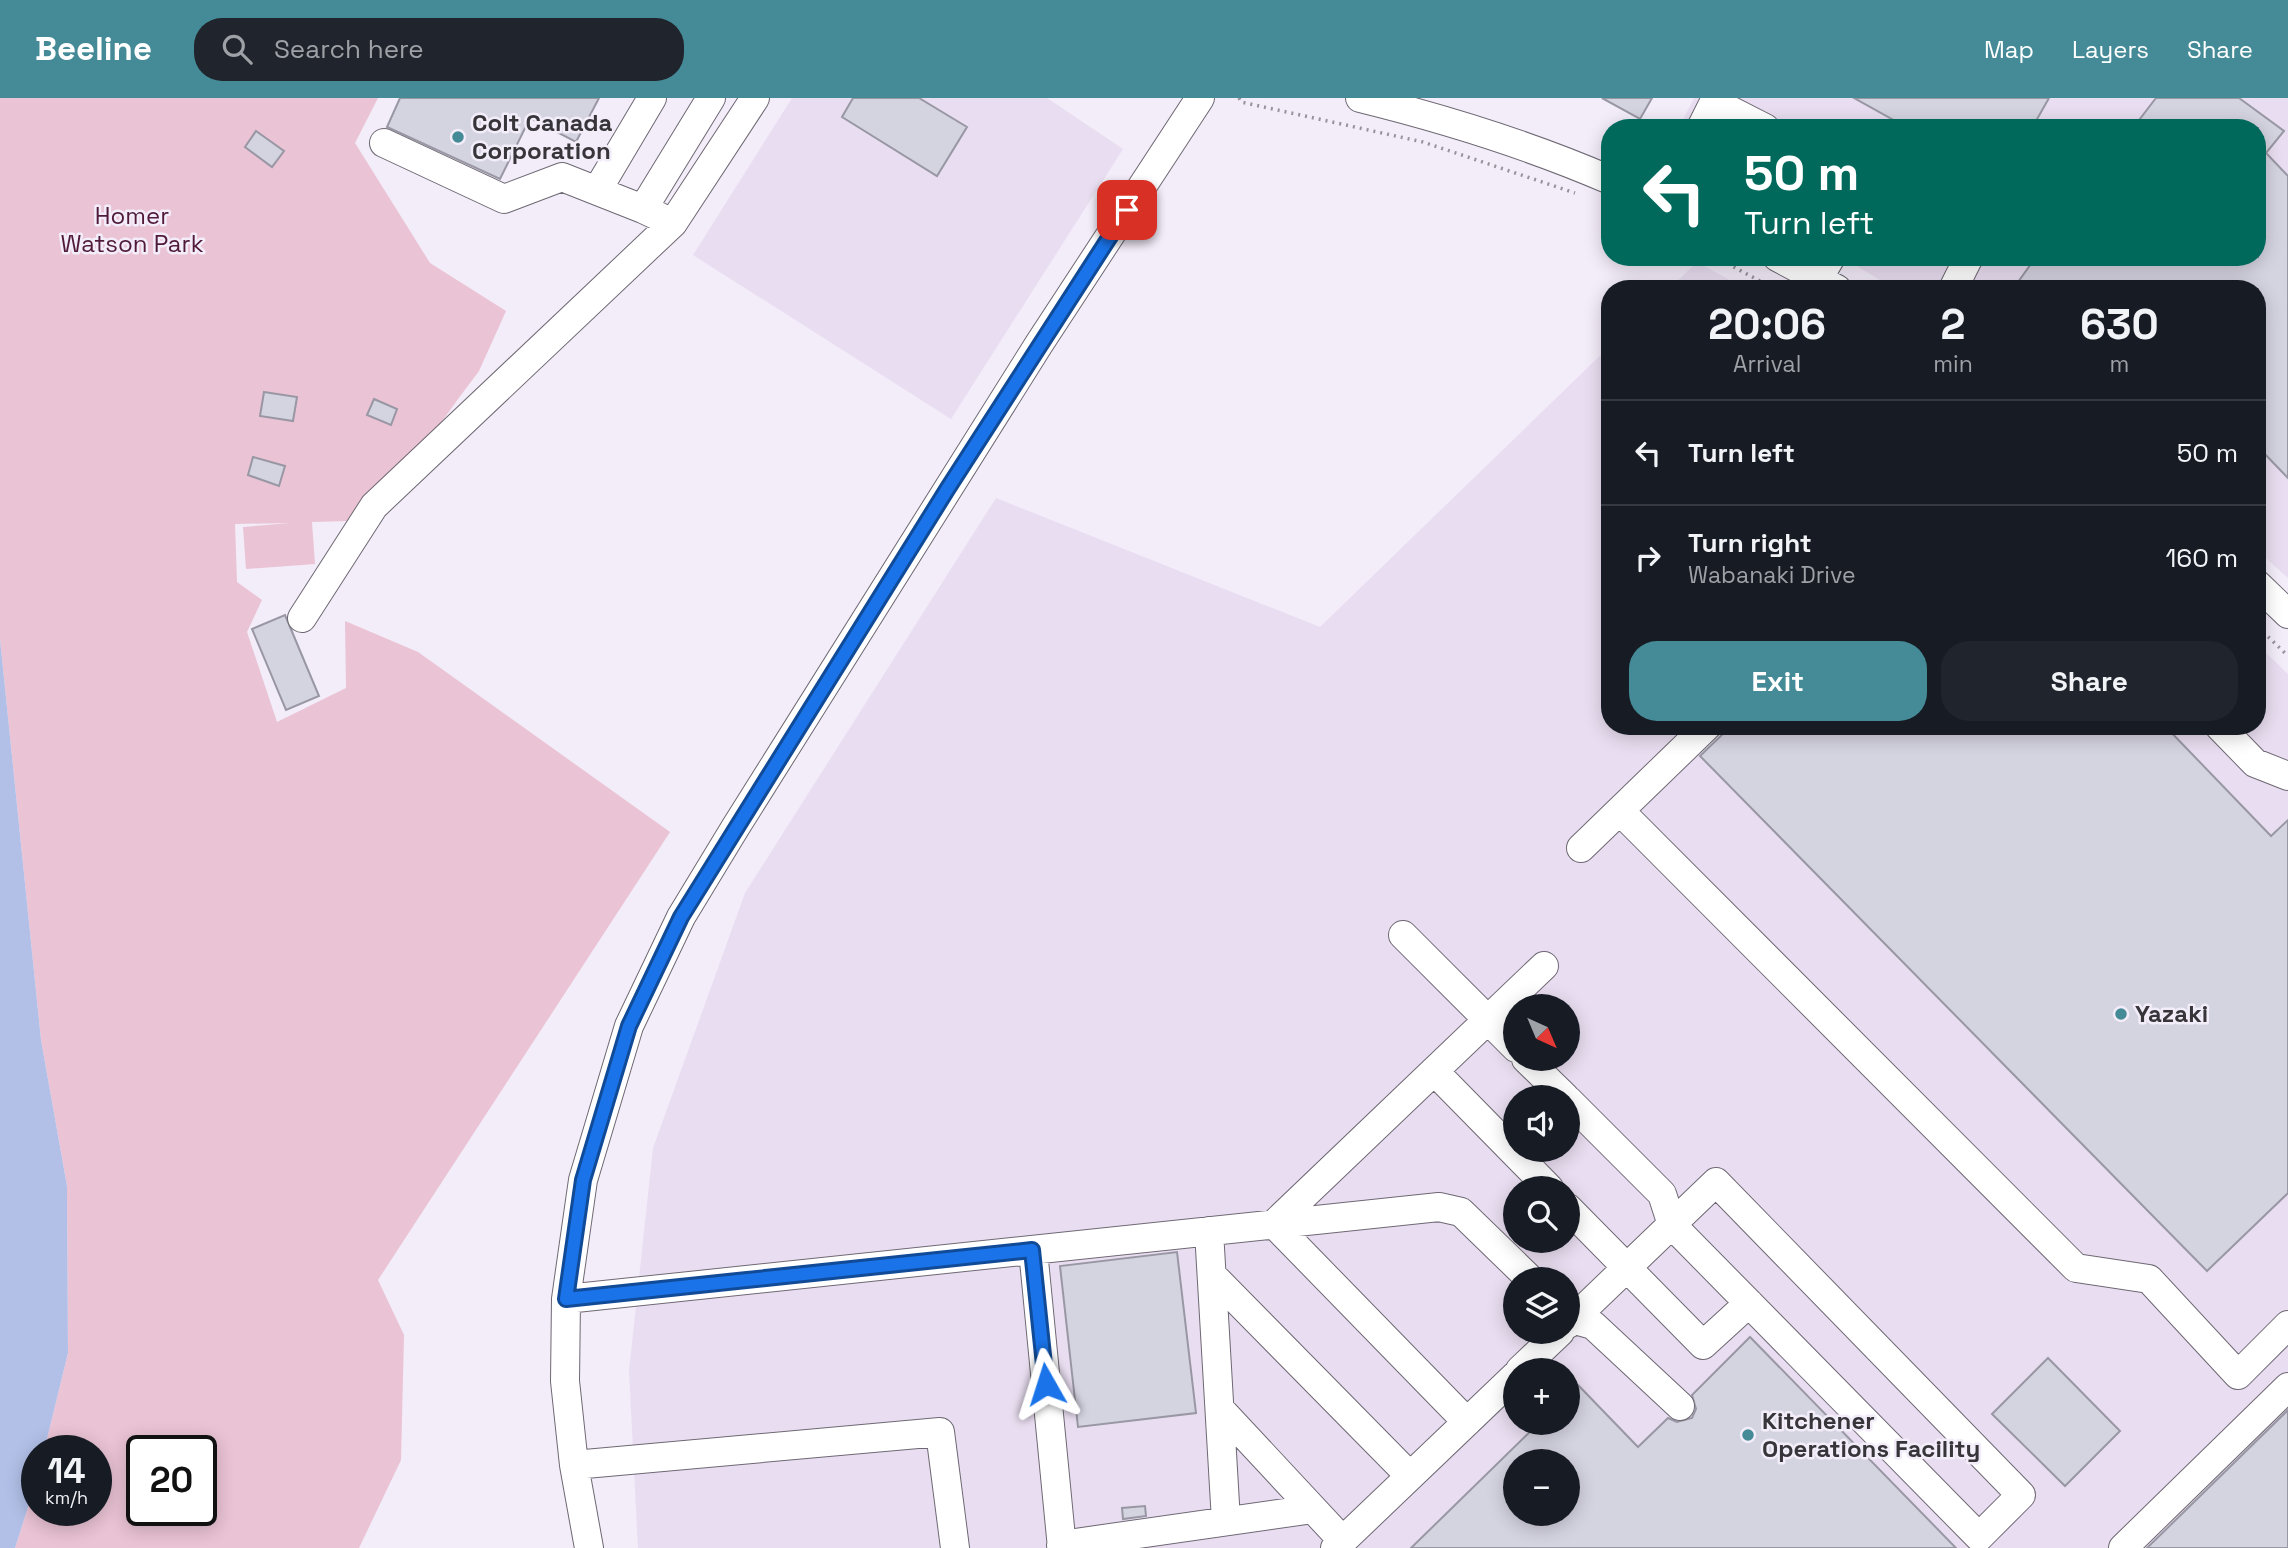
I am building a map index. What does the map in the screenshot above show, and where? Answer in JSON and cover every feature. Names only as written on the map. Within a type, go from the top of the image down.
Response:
[{"type":"street","points":[[598,190],[652,98]]},
{"type":"street","points":[[643,209],[711,98]]},
{"type":"street","points":[[302,618],[374,506],[673,223],[755,98]]},
{"type":"street","points":[[589,1548],[573,1465],[565,1381],[566,1299],[583,1180],[625,1038],[681,917],[1026,365],[1200,98]]},
{"type":"street","points":[[1360,98],[1426,114],[1550,154],[1601,176]]},
{"type":"street","points":[[1706,119],[1715,100],[1749,119]]},
{"type":"street","points":[[384,143],[505,200],[562,177],[673,223]]},
{"type":"street","points":[[1803,266],[1829,275]]},
{"type":"street","points":[[2266,593],[2288,614]]},
{"type":"street","points":[[1581,848],[1698,735]]},
{"type":"street","points":[[2228,735],[2255,763],[2288,776]]},
{"type":"street","points":[[1620,811],[2076,1268],[2149,1279],[2238,1375],[2288,1325]]},
{"type":"street","points":[[1403,935],[1503,1035]]},
{"type":"street","points":[[1274,1224],[1544,966]]},
{"type":"street","points":[[1434,1071],[1537,1176]]},
{"type":"street","points":[[1538,1071],[1552,1085]]},
{"type":"street","points":[[1580,1113],[1662,1194],[1672,1225],[1979,1537],[2021,1495],[1716,1182],[1672,1225],[1627,1268],[1580,1312]]},
{"type":"street","points":[[566,1299],[1439,1207],[1461,1212],[1518,1267]]},
{"type":"street","points":[[1580,1220],[1703,1345],[1749,1303]]},
{"type":"street","points":[[1274,1224],[1467,1422]]},
{"type":"street","points":[[1209,1231],[1226,1521]]},
{"type":"street","points":[[1032,1250],[1061,1547],[1313,1509]]},
{"type":"street","points":[[1212,1275],[1410,1476]]},
{"type":"street","points":[[1580,1324],[1593,1325],[1680,1406]]},
{"type":"street","points":[[1532,1358],[1547,1344]]},
{"type":"street","points":[[1220,1409],[1313,1509],[1339,1544],[1503,1387]]},
{"type":"street","points":[[2123,1548],[2288,1387]]},
{"type":"street","points":[[573,1465],[940,1433],[955,1548]]},
{"type":"path","points":[[1239,98],[1241,102],[1423,142],[1576,194]]},
{"type":"path","points":[[1732,266],[1757,280]]},
{"type":"path","points":[[2266,635],[2288,656]]},
{"type":"shaded area","points":[[792,98],[1047,98],[1123,149],[951,419],[693,255]]},
{"type":"shaded area","points":[[1694,98],[2288,98],[2288,578],[2266,558],[2266,280],[1880,280],[1857,266],[2266,266],[2266,119],[1684,119]]},
{"type":"shaded area","points":[[1693,266],[1704,266],[1730,280],[1678,280]]},
{"type":"shaded area","points":[[1601,355],[1601,735],[2266,735],[2266,653],[2288,674],[2288,1548],[638,1548],[629,1371],[653,1148],[745,893],[996,498],[1320,627]]},
{"type":"green space","name":"Homer Watson Park","points":[[0,98],[378,98],[355,143],[430,263],[506,311],[479,371],[435,431],[349,521],[312,522],[315,564],[246,569],[243,527],[290,523],[235,524],[237,582],[262,600],[247,632],[277,722],[346,688],[345,621],[418,652],[670,832],[378,1280],[404,1335],[401,1460],[359,1548],[15,1548],[22,1526],[112,1526],[112,1435],[48,1435],[68,1353],[67,1186],[41,1040],[0,639]]},
{"type":"water","points":[[0,639],[41,1040],[67,1186],[68,1353],[48,1435],[21,1435],[22,1526],[15,1548],[0,1548]]},
{"type":"building","name":"Colt Canada Corporation","points":[[400,98],[599,98],[576,142],[530,118],[500,179],[387,127]]},
{"type":"building","points":[[853,98],[919,98],[967,127],[937,176],[842,117]]},
{"type":"building","points":[[1602,98],[1652,98],[1640,119]]},
{"type":"building","points":[[1854,98],[2049,98],[2037,119],[1892,119]]},
{"type":"building","points":[[2156,98],[2239,98],[2284,131],[2266,153],[2266,119],[2140,119]]},
{"type":"building","points":[[256,131],[284,151],[272,167],[245,147]]},
{"type":"building","points":[[2266,153],[2288,176],[2288,478],[2266,455],[2266,280],[2019,280],[2030,266],[2266,266]]},
{"type":"building","points":[[264,392],[297,397],[293,421],[260,416]]},
{"type":"building","points":[[374,399],[397,409],[391,425],[367,415]]},
{"type":"building","points":[[253,457],[285,466],[279,486],[248,475]]},
{"type":"building","points":[[285,615],[319,696],[286,710],[252,629]]},
{"type":"building","name":"Yazaki","points":[[1722,735],[2174,735],[2271,836],[2288,820],[2288,1193],[2207,1271],[1700,756]]},
{"type":"building","points":[[1177,1252],[1196,1413],[1078,1427],[1060,1266]]},
{"type":"building","name":"Kitchener Operations Facility","points":[[1750,1337],[1956,1548],[1411,1548],[1503,1458],[1503,1526],[1580,1526],[1580,1449],[1512,1449],[1527,1435],[1580,1435],[1580,1387],[1638,1447],[1668,1418],[1677,1422],[1692,1418],[1696,1409],[1692,1395]]},
{"type":"building","points":[[2048,1358],[2120,1431],[2065,1486],[1992,1414]]},
{"type":"building","points":[[2288,1410],[2288,1548],[2147,1548]]},
{"type":"building","points":[[1145,1506],[1146,1516],[1123,1519],[1122,1508]]},
{"type":"place","name":"Colt Canada Corporation","points":[[458,137]]},
{"type":"place","name":"Yazaki","points":[[2121,1014]]},
{"type":"place","name":"Kitchener Operations Facility","points":[[1748,1435]]},
{"type":"route","points":[[1046,1384],[1032,1250],[566,1299],[583,1180],[629,1026],[681,917],[948,488],[1127,210]]}]
